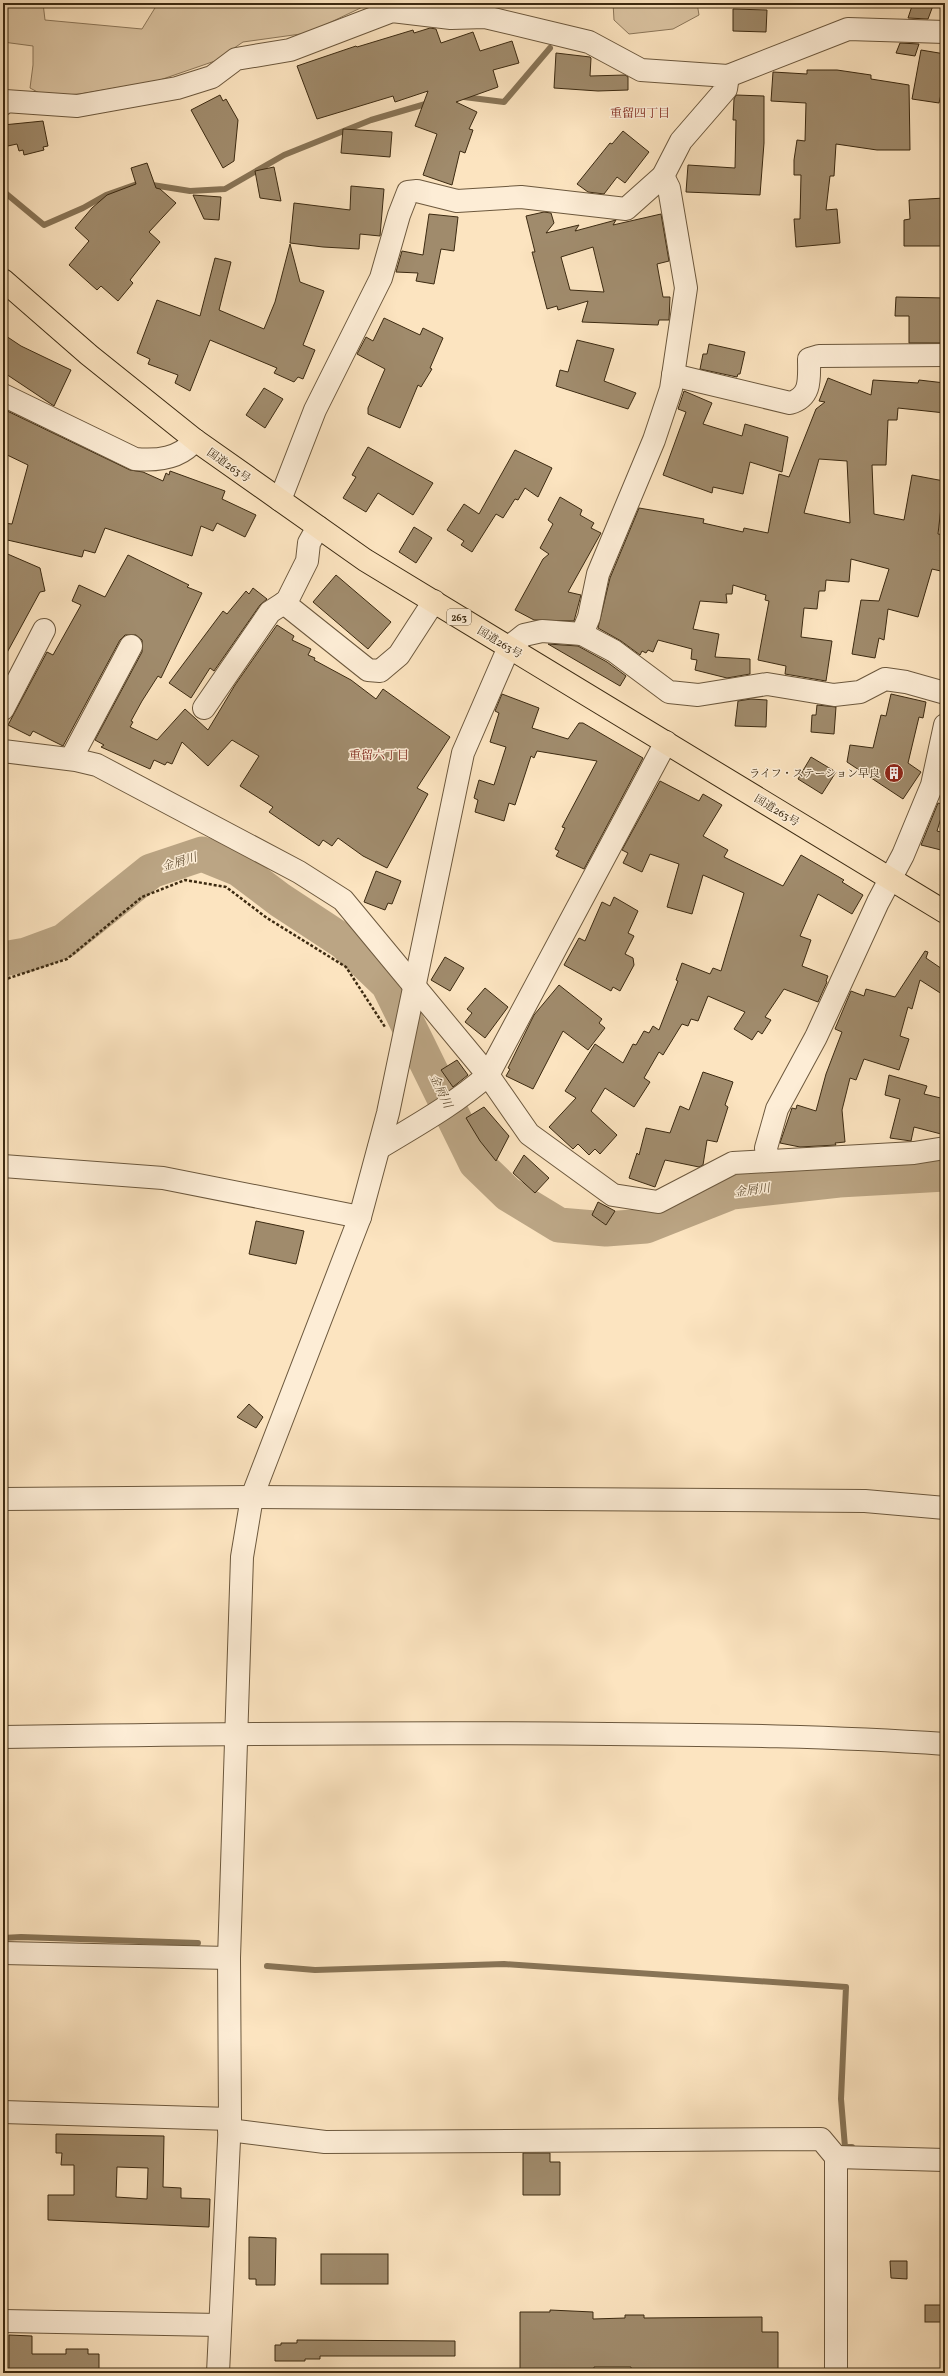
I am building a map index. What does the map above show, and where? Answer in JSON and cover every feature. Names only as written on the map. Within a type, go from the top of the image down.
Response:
[{"type":"highway","name":"国道263号","points":[[3,280],[89,355],[195,440],[365,560],[945,912]]},
{"type":"street","points":[[3,104],[5,101],[77,106],[177,88],[212,77],[236,59],[290,50],[392,11],[451,18],[485,17],[589,42],[641,70],[728,76],[848,29],[945,32]]},
{"type":"street","points":[[280,500],[318,404],[381,278],[399,215],[408,192],[417,191],[457,201],[521,197],[626,209],[663,176],[682,141],[726,89],[728,76]]},
{"type":"street","points":[[582,634],[589,617],[598,574],[654,440],[671,389],[686,288],[669,188],[663,176]]},
{"type":"street","points":[[673,375],[790,403],[799,401],[808,389],[809,359],[819,356],[945,355]]},
{"type":"street","points":[[3,395],[135,459],[155,461],[186,451],[195,440]]},
{"type":"street","points":[[204,708],[270,612],[284,603],[307,561],[309,543],[318,527]]},
{"type":"street","points":[[284,603],[368,670],[380,671],[399,655],[434,602]]},
{"type":"street","points":[[3,709],[44,630]]},
{"type":"street","points":[[218,2373],[219,2325],[230,2124],[229,1958],[242,1557],[252,1497],[360,1217],[379,1148],[463,753],[509,647],[524,635],[542,631],[582,634],[614,651],[669,692],[698,694],[767,684],[834,695],[860,692],[885,679],[906,682],[945,693]]},
{"type":"street","points":[[71,759],[132,646]]},
{"type":"street","points":[[768,1161],[766,1148],[777,1109],[816,1037],[890,879],[938,786],[945,725]]},
{"type":"street","points":[[379,1148],[466,1095],[488,1075],[666,742]]},
{"type":"street","points":[[3,751],[71,759],[96,765],[299,872],[343,900],[488,1075],[529,1134],[613,1195],[658,1202],[733,1163],[914,1153],[945,1148]]},
{"type":"street","points":[[3,1166],[163,1178],[360,1217]]},
{"type":"street","points":[[3,1499],[252,1497],[865,1501],[945,1508]]},
{"type":"street","points":[[3,1738],[237,1733],[522,1733],[850,1737],[945,1744]]},
{"type":"street","points":[[3,1953],[229,1958]]},
{"type":"street","points":[[3,2112],[230,2124],[325,2142],[821,2139],[836,2157],[836,2373]]},
{"type":"street","points":[[836,2157],[945,2160]]},
{"type":"street","points":[[3,2321],[219,2325]]},
{"type":"path","points":[[3,980],[67,959],[142,897],[185,880],[226,887],[267,918],[346,967],[402,1044]]},
{"type":"shaded area","points":[[3,3],[43,3],[45,20],[142,29],[158,3],[371,3],[308,33],[243,42],[215,61],[157,81],[80,94],[45,96],[30,88],[33,65],[33,46],[3,42]]},
{"type":"shaded area","points":[[613,3],[697,3],[699,15],[673,29],[629,34],[614,20]]},
{"type":"building","points":[[913,3],[934,3],[928,19],[908,18]]},
{"type":"building","points":[[733,9],[767,10],[766,32],[733,31]]},
{"type":"building","points":[[430,28],[436,29],[441,43],[473,32],[480,51],[512,41],[519,63],[493,70],[498,87],[456,102],[477,112],[469,129],[473,130],[465,153],[460,151],[452,185],[423,175],[437,134],[415,126],[428,91],[395,102],[393,96],[317,119],[297,66],[356,46],[357,47],[413,30],[414,33]]},
{"type":"building","points":[[900,43],[919,44],[915,56],[896,53]]},
{"type":"building","points":[[921,50],[945,54],[945,77],[939,103],[912,99]]},
{"type":"building","points":[[556,53],[590,57],[590,76],[625,75],[628,77],[628,90],[598,91],[554,88]]},
{"type":"building","points":[[807,70],[837,70],[871,75],[871,79],[909,85],[910,150],[877,150],[836,144],[834,176],[830,176],[826,210],[837,209],[840,243],[796,247],[794,219],[800,219],[801,175],[794,175],[794,160],[797,140],[805,141],[806,103],[771,101],[773,72],[807,74]]},
{"type":"building","points":[[220,95],[223,101],[226,99],[238,120],[234,161],[223,168],[191,110]]},
{"type":"building","points":[[736,95],[764,96],[764,143],[760,195],[686,192],[688,165],[735,168],[736,120],[733,120],[734,99]]},
{"type":"building","points":[[43,121],[48,146],[43,147],[44,150],[24,155],[23,150],[19,151],[17,144],[3,147],[3,125]]},
{"type":"building","points":[[343,129],[392,132],[390,157],[341,153]]},
{"type":"building","points":[[623,131],[649,152],[625,183],[617,177],[604,194],[588,192],[577,184],[610,143],[612,144]]},
{"type":"building","points":[[147,163],[156,188],[160,189],[176,203],[149,232],[160,242],[130,280],[133,283],[118,301],[101,286],[97,290],[69,265],[89,241],[75,228],[92,208],[107,195],[136,184],[131,168]]},
{"type":"building","points":[[274,167],[281,201],[260,198],[255,171]]},
{"type":"building","points":[[351,186],[384,189],[380,236],[360,234],[359,249],[290,243],[294,203],[350,210]]},
{"type":"building","points":[[193,195],[221,197],[219,220],[204,219]]},
{"type":"building","points":[[945,198],[945,246],[904,246],[904,220],[910,219],[909,200]]},
{"type":"building","points":[[544,212],[551,213],[554,223],[546,233],[579,225],[575,231],[616,220],[613,225],[661,214],[669,261],[657,264],[663,297],[670,297],[669,320],[659,320],[658,325],[582,322],[588,301],[558,310],[557,306],[547,309],[532,252],[535,252],[526,216]],"holes":[[[593,247],[604,292],[570,290],[561,257]]]},
{"type":"building","points":[[429,214],[458,217],[454,251],[441,249],[434,284],[416,281],[418,273],[396,272],[402,251],[423,255]]},
{"type":"building","points":[[290,244],[300,282],[324,291],[303,345],[315,350],[303,379],[298,377],[294,382],[274,373],[277,368],[210,340],[190,391],[175,383],[178,375],[148,364],[150,359],[137,353],[157,300],[200,316],[215,258],[231,262],[219,310],[264,329],[275,302]]},
{"type":"building","points":[[896,297],[945,298],[945,343],[909,343],[909,316],[895,316]]},
{"type":"building","points":[[384,318],[420,335],[423,328],[443,338],[430,368],[432,369],[421,387],[418,385],[400,428],[368,414],[368,408],[385,369],[357,354],[366,337],[373,341]]},
{"type":"building","points":[[3,334],[21,346],[71,370],[54,406],[3,372]]},
{"type":"building","points":[[577,340],[614,349],[604,381],[636,393],[628,409],[556,386],[560,370],[568,372]]},
{"type":"building","points":[[709,344],[745,352],[740,374],[738,374],[737,377],[700,369],[703,354],[707,354]]},
{"type":"building","points":[[828,378],[871,395],[873,380],[918,383],[919,380],[945,383],[945,413],[898,408],[897,420],[888,420],[886,465],[872,465],[874,514],[904,520],[912,475],[944,481],[938,534],[945,535],[945,572],[932,569],[918,617],[888,609],[884,640],[879,638],[875,658],[852,654],[861,600],[879,601],[889,569],[851,559],[849,582],[826,580],[825,591],[819,591],[817,609],[804,608],[801,637],[832,641],[826,681],[785,674],[786,666],[758,660],[769,601],[765,600],[766,595],[733,585],[732,594],[726,594],[727,603],[700,601],[693,629],[719,634],[715,657],[750,659],[750,674],[727,678],[695,670],[697,660],[691,659],[692,649],[658,640],[653,652],[648,650],[646,653],[642,651],[640,655],[621,641],[598,628],[610,578],[639,508],[704,519],[703,523],[743,532],[744,528],[768,533],[779,474],[789,477],[816,409],[825,402],[819,401]],"holes":[[[819,459],[847,461],[850,523],[804,513]]]},
{"type":"building","points":[[264,388],[283,399],[265,428],[246,415]]},
{"type":"building","points":[[684,391],[712,403],[703,424],[742,436],[745,424],[788,437],[782,472],[750,462],[743,494],[713,487],[712,493],[663,475],[686,412],[678,409]]},
{"type":"building","points":[[3,409],[130,470],[143,472],[163,481],[166,473],[169,475],[170,471],[225,491],[222,499],[256,515],[245,537],[217,523],[213,531],[201,526],[192,556],[105,528],[95,553],[84,550],[82,557],[3,539],[3,523],[12,524],[28,465],[3,453]]},
{"type":"building","points":[[368,447],[433,483],[413,515],[378,493],[366,512],[343,498],[356,477],[352,475]]},
{"type":"building","points":[[515,450],[552,468],[538,497],[525,488],[518,500],[515,499],[503,518],[496,514],[472,552],[461,545],[464,541],[447,530],[464,504],[479,514]]},
{"type":"building","points":[[560,497],[582,510],[580,515],[594,523],[591,528],[601,533],[568,592],[581,595],[574,621],[534,620],[515,610],[543,559],[549,554],[540,548],[553,524],[548,520]]},
{"type":"building","points":[[414,527],[432,538],[416,563],[399,552]]},
{"type":"building","points":[[3,552],[40,568],[45,591],[40,592],[3,660]]},
{"type":"building","points":[[128,555],[189,585],[187,587],[202,593],[161,678],[158,676],[142,701],[131,721],[133,722],[130,727],[157,740],[185,709],[208,730],[235,685],[277,625],[294,636],[292,640],[311,649],[308,655],[315,658],[314,660],[351,680],[376,699],[383,689],[450,737],[417,788],[428,794],[387,868],[363,856],[338,838],[332,846],[323,840],[319,846],[269,812],[273,807],[240,786],[259,756],[232,740],[208,766],[182,742],[172,764],[167,762],[165,765],[154,760],[150,769],[101,747],[104,745],[95,740],[142,652],[142,640],[136,635],[125,635],[120,640],[63,746],[33,731],[30,736],[8,725],[47,652],[53,655],[81,605],[72,601],[79,585],[105,597]]},
{"type":"building","points":[[336,575],[391,622],[368,649],[313,602]]},
{"type":"building","points":[[253,588],[267,599],[260,605],[214,671],[210,668],[191,698],[169,683],[223,611],[227,614],[246,591],[249,594]]},
{"type":"building","points":[[548,644],[578,646],[607,662],[626,676],[620,686]]},
{"type":"building","points":[[502,694],[539,708],[532,728],[568,739],[579,723],[583,723],[643,758],[584,869],[556,856],[559,851],[555,849],[565,828],[562,827],[597,761],[537,751],[534,758],[531,756],[515,805],[509,803],[504,821],[475,812],[478,800],[474,798],[479,780],[494,785],[506,747],[490,742],[499,713],[495,711]]},
{"type":"building","points":[[891,694],[926,702],[923,718],[919,717],[908,763],[921,772],[903,799],[847,762],[850,745],[873,748],[881,715],[886,716]]},
{"type":"building","points":[[751,699],[767,700],[766,727],[735,726],[738,701]]},
{"type":"building","points":[[817,705],[836,707],[834,734],[811,732],[812,715],[816,715]]},
{"type":"building","points":[[811,757],[836,772],[822,794],[798,779]]},
{"type":"building","points":[[660,781],[699,801],[703,794],[722,805],[703,836],[728,850],[724,857],[783,886],[801,855],[844,880],[842,882],[863,895],[852,914],[818,894],[800,936],[811,940],[802,966],[828,976],[827,982],[818,1002],[784,989],[765,1017],[771,1020],[762,1034],[758,1031],[752,1040],[734,1029],[745,1012],[708,996],[698,1021],[691,1019],[688,1026],[682,1024],[663,1055],[659,1052],[644,1078],[650,1082],[634,1107],[605,1088],[591,1111],[617,1135],[600,1154],[595,1149],[589,1155],[578,1144],[573,1149],[549,1127],[576,1098],[565,1091],[595,1044],[623,1063],[633,1044],[636,1045],[644,1031],[649,1033],[653,1026],[659,1030],[678,981],[676,980],[682,963],[710,974],[713,968],[721,971],[744,893],[703,875],[692,914],[667,907],[679,864],[650,854],[642,872],[623,863],[628,853],[622,850]]},
{"type":"building","points":[[938,803],[945,805],[937,831],[945,833],[945,851],[921,845]]},
{"type":"building","points":[[376,871],[401,881],[392,904],[388,903],[385,910],[364,902]]},
{"type":"building","points":[[614,897],[638,911],[628,933],[634,936],[625,954],[633,958],[634,965],[620,991],[613,987],[611,991],[564,965],[579,938],[585,941],[602,902],[610,906]]},
{"type":"building","points":[[925,951],[928,952],[926,958],[945,971],[945,996],[920,980],[912,1009],[908,1007],[900,1036],[909,1039],[899,1070],[864,1059],[856,1080],[850,1078],[842,1110],[845,1142],[835,1143],[836,1145],[800,1147],[780,1143],[792,1108],[796,1109],[797,1105],[816,1111],[826,1074],[842,1032],[835,1029],[851,991],[864,996],[866,989],[895,997]]},
{"type":"building","points":[[445,957],[464,968],[450,991],[431,980]]},
{"type":"building","points":[[559,985],[602,1019],[599,1023],[605,1028],[588,1050],[563,1031],[533,1089],[506,1076],[510,1069],[508,1068],[534,1015]]},
{"type":"building","points":[[485,988],[508,1007],[485,1038],[465,1022],[472,1013],[467,1009]]},
{"type":"building","points":[[457,1060],[468,1075],[453,1087],[441,1070]]},
{"type":"building","points":[[703,1072],[733,1082],[725,1105],[728,1107],[717,1142],[707,1140],[703,1165],[699,1167],[665,1160],[655,1187],[629,1178],[637,1153],[639,1155],[646,1128],[670,1133],[680,1106],[689,1110]]},
{"type":"building","points":[[889,1075],[927,1086],[924,1094],[945,1099],[945,1135],[914,1127],[911,1141],[890,1138],[900,1099],[885,1095]]},
{"type":"building","points":[[484,1107],[509,1136],[496,1161],[480,1141],[466,1118]]},
{"type":"building","points":[[524,1155],[549,1178],[535,1193],[513,1173]]},
{"type":"building","points":[[598,1202],[615,1211],[606,1225],[592,1215]]},
{"type":"building","points":[[256,1221],[304,1231],[296,1264],[249,1254]]},
{"type":"building","points":[[249,1404],[263,1417],[256,1428],[237,1417]]},
{"type":"building","points":[[56,2134],[164,2136],[163,2187],[181,2188],[181,2198],[210,2199],[209,2227],[48,2220],[48,2195],[74,2195],[74,2165],[61,2165],[62,2153],[56,2153]],"holes":[[[117,2167],[148,2168],[147,2199],[116,2197]]]},
{"type":"building","points":[[523,2153],[550,2153],[550,2162],[560,2162],[560,2195],[523,2195]]},
{"type":"building","points":[[249,2237],[276,2238],[275,2285],[256,2285],[256,2279],[249,2279]]},
{"type":"building","points":[[321,2254],[388,2254],[388,2284],[321,2284]]},
{"type":"building","points":[[890,2261],[907,2261],[907,2279],[891,2278]]},
{"type":"building","points":[[925,2305],[944,2305],[944,2322],[925,2322]]},
{"type":"building","points":[[550,2310],[593,2312],[593,2319],[625,2318],[625,2315],[644,2315],[644,2318],[762,2317],[762,2332],[778,2332],[778,2373],[631,2373],[631,2367],[594,2367],[594,2373],[520,2373],[520,2312],[550,2312]]},
{"type":"building","points":[[9,2335],[32,2336],[32,2354],[66,2354],[66,2349],[88,2349],[88,2354],[99,2354],[99,2373],[9,2373]]},
{"type":"building","points":[[297,2340],[455,2341],[455,2356],[320,2356],[320,2359],[305,2359],[305,2361],[275,2361],[275,2345],[281,2345],[281,2343],[297,2343]]},
{"type":"waterway","points":[[464,97],[504,102],[550,48]]},
{"type":"waterway","points":[[3,191],[44,225],[83,208],[106,195],[140,183],[190,191],[225,189],[284,155],[371,120],[429,103]]},
{"type":"waterway","name":"金屑川","points":[[3,959],[26,955],[64,941],[151,871],[202,854],[239,869],[280,900],[344,942],[388,984],[476,1163],[508,1194],[559,1225],[606,1229],[646,1226],[732,1192],[839,1180],[945,1174]]},
{"type":"waterway","points":[[3,1938],[21,1937],[198,1943]]},
{"type":"waterway","points":[[267,1966],[315,1970],[504,1964],[846,1987],[841,2099],[845,2147],[852,2147]]},
{"type":"place","name":"ライフ・ステーション早良","points":[[894,773]]},
{"type":"district","name":"重留四丁目","points":[[640,113]]},
{"type":"district","name":"重留六丁目","points":[[379,755]]}]
